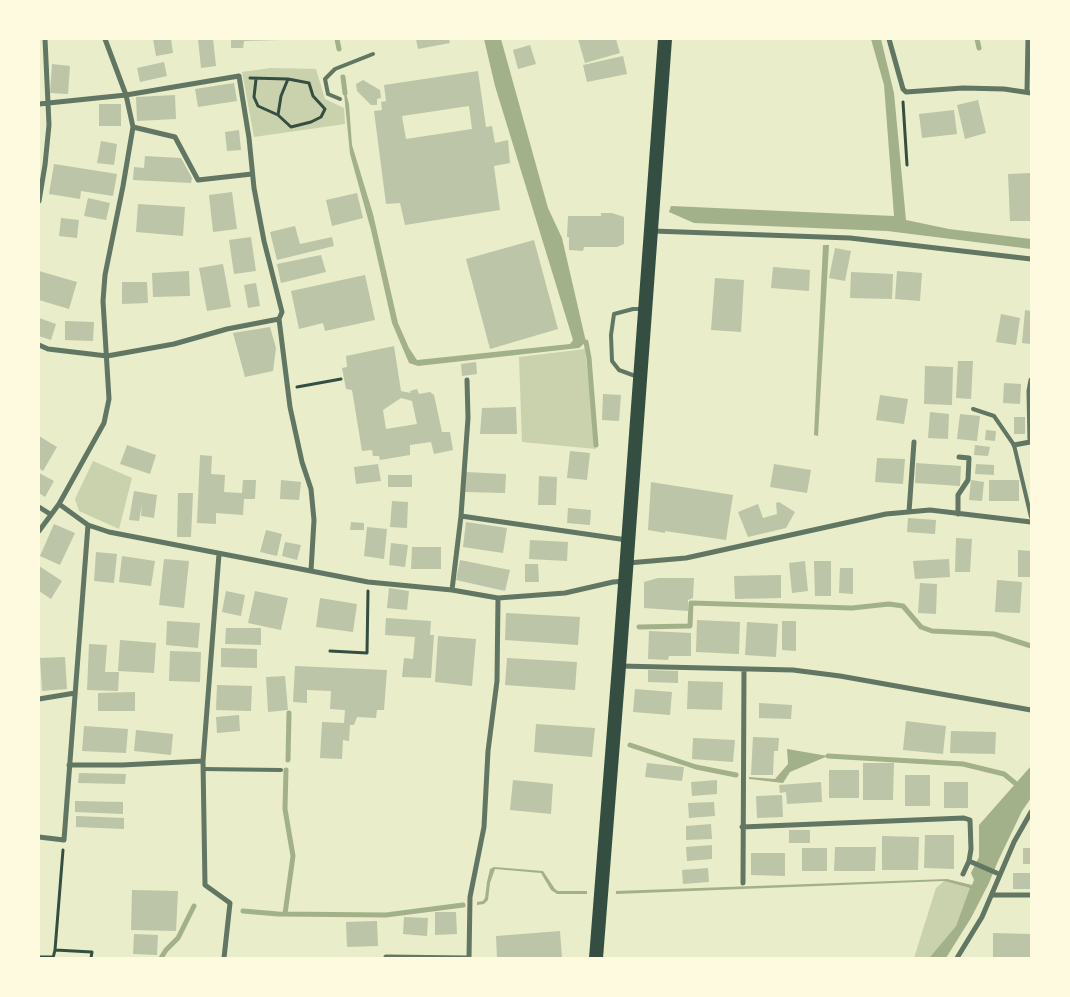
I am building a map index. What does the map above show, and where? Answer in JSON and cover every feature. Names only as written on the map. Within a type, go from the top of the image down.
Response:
[{"type":"highway","points":[[596,958],[620,666],[664,39]]},
{"type":"street","points":[[39,201],[49,125],[45,39]]},
{"type":"street","points":[[39,531],[59,504],[104,423],[109,399],[103,301],[105,275],[133,128],[126,95],[105,39]]},
{"type":"street","points":[[890,39],[903,89],[906,92],[964,88],[1004,89],[1029,93],[1028,39]]},
{"type":"street","points":[[39,104],[126,95],[239,76],[252,174],[264,241],[282,312],[279,319],[287,388],[302,462],[311,489],[314,520],[311,571]]},
{"type":"street","points":[[133,128],[175,137],[198,180],[252,174]]},
{"type":"street","points":[[651,231],[850,238],[1031,260]]},
{"type":"street","points":[[39,345],[48,348],[107,356],[174,344],[228,329],[279,319]]},
{"type":"street","points":[[452,590],[461,516],[468,418],[467,380]]},
{"type":"street","points":[[1014,445],[1031,442],[1029,392],[1031,380]]},
{"type":"street","points":[[910,512],[914,442]]},
{"type":"street","points":[[958,514],[958,495],[968,480],[969,458],[959,457]]},
{"type":"street","points":[[59,504],[88,525],[110,532],[368,582],[452,590],[498,598],[564,593],[626,581]]},
{"type":"street","points":[[39,507],[50,514]]},
{"type":"street","points":[[627,563],[686,558],[886,514],[930,510],[1031,522]]},
{"type":"street","points":[[461,516],[629,540]]},
{"type":"street","points":[[39,837],[64,840],[88,525]]},
{"type":"street","points":[[218,554],[203,769],[205,886],[230,903],[224,958]]},
{"type":"street","points":[[386,958],[469,958],[470,897],[484,827],[488,752],[497,682],[498,598]]},
{"type":"street","points":[[620,666],[793,670],[840,676],[1031,710]]},
{"type":"street","points":[[743,883],[744,668]]},
{"type":"street","points":[[39,698],[75,694]]},
{"type":"street","points":[[69,764],[122,765],[203,760]]},
{"type":"street","points":[[957,958],[982,917],[1014,842],[1031,812]]},
{"type":"street","points":[[742,826],[964,818],[970,820],[971,849],[964,874]]},
{"type":"street","points":[[969,861],[1000,874]]},
{"type":"street","points":[[992,895],[1031,895]]},
{"type":"lane","points":[[340,99],[328,94],[325,79],[335,69],[373,54]]},
{"type":"lane","points":[[640,378],[619,370],[612,361],[611,335],[614,314],[645,308]]},
{"type":"lane","points":[[973,409],[994,416],[1014,445],[1031,517]]},
{"type":"lane","points":[[203,769],[281,770]]},
{"type":"path","points":[[239,76],[256,79],[288,79],[309,83],[313,96],[325,108],[321,117],[311,122],[291,127],[278,115],[258,106],[254,97],[256,79]]},
{"type":"path","points":[[278,115],[281,96],[288,79]]},
{"type":"path","points":[[906,92],[903,105],[907,165]]},
{"type":"path","points":[[287,388],[341,379]]},
{"type":"path","points":[[330,651],[367,653],[368,582]]},
{"type":"path","points":[[39,957],[53,958],[55,950],[64,840]]},
{"type":"path","points":[[55,950],[92,952],[91,958]]},
{"type":"shaded area","points":[[484,39],[501,39],[548,208],[562,238],[586,342],[579,348],[418,366],[409,363],[392,323],[371,230],[350,154],[344,93],[346,93],[349,104],[352,145],[373,214],[398,323],[409,348],[417,360],[570,344],[573,340],[495,86]]},
{"type":"shaded area","points":[[871,39],[881,39],[894,93],[906,220],[949,229],[1031,239],[1031,249],[887,231],[694,223],[669,212],[671,206],[894,216],[884,85]]},
{"type":"shaded area","points":[[271,68],[316,69],[325,99],[344,108],[345,124],[254,137],[242,72]]},
{"type":"shaded area","points":[[823,245],[829,245],[818,436],[814,435]]},
{"type":"shaded area","points":[[585,349],[596,449],[522,442],[519,357]]},
{"type":"shaded area","points":[[93,461],[132,478],[119,529],[79,511],[75,499]]},
{"type":"shaded area","points":[[787,749],[828,756],[790,772],[783,783],[749,779],[749,777],[775,779],[788,764]]},
{"type":"shaded area","points":[[1031,766],[1031,798],[1022,811],[971,918],[946,958],[929,958],[956,926],[970,888],[944,881],[616,894],[616,891],[947,879],[972,885],[974,880],[971,873],[979,857],[979,825]]},
{"type":"shaded area","points":[[494,867],[543,871],[558,891],[587,891],[587,894],[557,894],[551,890],[541,873],[495,869],[490,883],[488,900],[484,904],[477,905],[477,902],[483,901],[485,898],[490,869]]},
{"type":"shaded area","points":[[944,881],[971,888],[956,926],[929,958],[914,958],[936,888]]},
{"type":"building","points":[[153,39],[171,39],[173,53],[156,56]]},
{"type":"building","points":[[198,39],[213,39],[216,66],[201,68]]},
{"type":"building","points":[[231,39],[281,40],[244,41],[243,48],[231,48]]},
{"type":"building","points":[[416,39],[449,39],[450,43],[418,49]]},
{"type":"building","points":[[578,39],[616,39],[620,53],[585,63]]},
{"type":"building","points":[[530,45],[536,64],[518,69],[513,50]]},
{"type":"building","points":[[623,56],[627,74],[587,82],[583,65]]},
{"type":"building","points":[[164,62],[167,76],[140,82],[137,68]]},
{"type":"building","points":[[52,64],[70,66],[68,94],[50,93]]},
{"type":"building","points":[[478,71],[486,127],[492,126],[495,143],[508,140],[510,163],[494,166],[500,210],[405,225],[400,203],[386,204],[374,111],[382,110],[381,102],[386,101],[384,85]],"holes":[[[469,106],[472,129],[406,139],[402,116]]]},
{"type":"building","points":[[363,80],[380,90],[381,98],[377,99],[377,105],[371,105],[357,91],[356,84]]},
{"type":"building","points":[[234,83],[237,101],[198,107],[195,89]]},
{"type":"building","points":[[175,95],[176,119],[137,121],[136,97]]},
{"type":"building","points":[[978,100],[986,133],[965,139],[957,105]]},
{"type":"building","points":[[99,104],[121,104],[121,126],[99,126]]},
{"type":"building","points":[[954,110],[957,134],[922,138],[919,114]]},
{"type":"building","points":[[239,130],[241,150],[227,151],[225,132]]},
{"type":"building","points":[[101,141],[117,144],[114,165],[97,163]]},
{"type":"building","points":[[145,156],[181,158],[192,178],[191,183],[133,180],[134,167],[144,168]]},
{"type":"building","points":[[54,164],[117,174],[113,196],[81,191],[80,199],[49,194]]},
{"type":"building","points":[[1031,173],[1031,221],[1010,221],[1008,174]]},
{"type":"building","points":[[232,192],[237,229],[213,232],[209,195]]},
{"type":"building","points":[[357,193],[363,218],[332,226],[326,200]]},
{"type":"building","points":[[88,198],[110,203],[106,220],[84,216]]},
{"type":"building","points":[[138,204],[185,207],[183,236],[136,232]]},
{"type":"building","points":[[601,213],[612,213],[624,217],[624,244],[617,247],[584,247],[583,251],[569,250],[569,237],[567,237],[568,216],[601,216]]},
{"type":"building","points":[[61,218],[79,220],[77,238],[59,236]]},
{"type":"building","points":[[295,226],[300,244],[332,237],[334,246],[277,260],[270,232]]},
{"type":"building","points":[[251,237],[256,271],[234,274],[229,240]]},
{"type":"building","points":[[534,240],[558,329],[490,349],[466,259]]},
{"type":"building","points":[[835,248],[851,251],[845,281],[829,278]]},
{"type":"building","points":[[321,255],[326,272],[281,283],[277,264]]},
{"type":"building","points":[[223,264],[231,307],[207,311],[199,268]]},
{"type":"building","points":[[773,267],[810,270],[809,291],[771,288]]},
{"type":"building","points":[[39,271],[77,282],[69,309],[39,300]]},
{"type":"building","points":[[189,271],[190,296],[153,297],[152,273]]},
{"type":"building","points":[[897,271],[922,273],[920,301],[895,299]]},
{"type":"building","points":[[851,272],[893,274],[892,299],[850,298]]},
{"type":"building","points":[[365,275],[375,320],[325,331],[323,323],[299,329],[291,291]]},
{"type":"building","points":[[715,278],[744,280],[741,332],[711,330]]},
{"type":"building","points":[[122,282],[147,282],[148,303],[122,304]]},
{"type":"building","points":[[256,283],[260,306],[248,308],[244,285]]},
{"type":"building","points":[[1025,310],[1031,311],[1031,344],[1022,343]]},
{"type":"building","points":[[1001,314],[1020,318],[1016,345],[996,342]]},
{"type":"building","points":[[39,318],[56,324],[51,340],[39,336]]},
{"type":"building","points":[[65,321],[94,322],[93,341],[65,340]]},
{"type":"building","points":[[270,327],[276,348],[273,371],[245,377],[233,333]]},
{"type":"building","points":[[394,346],[401,391],[411,393],[410,391],[417,389],[419,394],[430,392],[434,395],[442,432],[450,432],[453,450],[434,454],[431,442],[410,445],[410,455],[380,460],[379,456],[373,456],[372,450],[362,451],[352,390],[346,389],[342,368],[347,367],[346,356]],"holes":[[[401,398],[412,401],[417,424],[386,429],[383,410]]]},
{"type":"building","points":[[958,361],[973,361],[971,399],[956,398]]},
{"type":"building","points":[[476,362],[477,374],[462,376],[461,364]]},
{"type":"building","points":[[925,366],[953,367],[952,405],[924,404]]},
{"type":"building","points":[[1004,383],[1021,384],[1020,404],[1003,403]]},
{"type":"building","points":[[603,394],[621,395],[619,421],[602,420]]},
{"type":"building","points":[[880,395],[908,399],[904,424],[876,420]]},
{"type":"building","points":[[516,407],[517,434],[480,434],[482,408]]},
{"type":"building","points":[[930,412],[949,414],[948,439],[928,438]]},
{"type":"building","points":[[960,414],[980,416],[977,441],[957,439]]},
{"type":"building","points":[[1014,417],[1025,417],[1025,434],[1014,434]]},
{"type":"building","points":[[986,430],[996,431],[995,441],[985,440]]},
{"type":"building","points":[[39,436],[57,447],[43,471],[39,468]]},
{"type":"building","points":[[127,445],[156,455],[150,474],[120,464]]},
{"type":"building","points":[[975,445],[990,447],[988,456],[974,455]]},
{"type":"building","points":[[570,451],[590,453],[587,480],[567,478]]},
{"type":"building","points":[[200,455],[212,456],[211,474],[225,475],[224,492],[242,493],[243,480],[256,480],[255,499],[244,499],[243,515],[216,513],[216,524],[197,523]]},
{"type":"building","points":[[877,458],[905,459],[903,484],[875,482]]},
{"type":"building","points":[[916,463],[961,466],[960,486],[915,483]]},
{"type":"building","points":[[378,464],[381,481],[356,484],[354,467]]},
{"type":"building","points":[[774,464],[811,470],[807,493],[770,487]]},
{"type":"building","points":[[976,464],[994,465],[994,475],[975,474]]},
{"type":"building","points":[[466,472],[506,474],[505,493],[465,492]]},
{"type":"building","points":[[39,473],[54,481],[45,497],[39,493]]},
{"type":"building","points":[[388,475],[412,475],[412,487],[388,487]]},
{"type":"building","points":[[539,476],[557,477],[556,505],[538,505]]},
{"type":"building","points":[[281,480],[301,482],[299,500],[280,499]]},
{"type":"building","points":[[971,480],[984,482],[982,501],[969,500]]},
{"type":"building","points":[[989,480],[1019,480],[1019,501],[989,501]]},
{"type":"building","points":[[651,482],[733,495],[726,540],[648,530]]},
{"type":"building","points":[[134,491],[157,495],[154,518],[141,516],[142,504],[139,521],[129,520]]},
{"type":"building","points":[[178,493],[193,493],[191,537],[177,537]]},
{"type":"building","points":[[392,501],[408,502],[407,528],[390,527]]},
{"type":"building","points":[[779,502],[795,512],[786,528],[748,537],[738,512],[758,504],[763,518],[777,514],[776,503]]},
{"type":"building","points":[[568,508],[591,510],[590,525],[567,523]]},
{"type":"building","points":[[908,518],[936,520],[935,534],[907,532]]},
{"type":"building","points":[[351,522],[364,523],[364,530],[350,530]]},
{"type":"building","points":[[466,522],[507,528],[503,553],[463,547]]},
{"type":"building","points":[[54,524],[75,533],[60,565],[40,556]]},
{"type":"building","points":[[367,527],[387,529],[384,559],[364,556]]},
{"type":"building","points":[[266,530],[282,534],[277,556],[260,552]]},
{"type":"building","points":[[956,538],[972,539],[970,572],[955,572]]},
{"type":"building","points":[[530,540],[568,542],[567,561],[529,559]]},
{"type":"building","points":[[285,542],[301,545],[297,560],[282,556]]},
{"type":"building","points":[[391,543],[408,545],[405,567],[389,565]]},
{"type":"building","points":[[412,547],[441,547],[441,569],[411,569]]},
{"type":"building","points":[[1018,550],[1031,551],[1031,577],[1018,577]]},
{"type":"building","points":[[96,552],[117,554],[114,583],[94,581]]},
{"type":"building","points":[[122,556],[155,561],[151,586],[119,582]]},
{"type":"building","points":[[164,559],[189,561],[184,608],[159,605]]},
{"type":"building","points":[[949,559],[950,577],[915,579],[913,561]]},
{"type":"building","points":[[460,560],[510,570],[505,591],[456,580]]},
{"type":"building","points":[[805,561],[808,591],[792,593],[789,563]]},
{"type":"building","points":[[814,561],[831,561],[831,596],[815,596]]},
{"type":"building","points":[[525,564],[538,564],[539,582],[525,582]]},
{"type":"building","points":[[39,566],[62,581],[51,599],[39,591]]},
{"type":"building","points":[[840,568],[853,568],[853,594],[839,593]]},
{"type":"building","points":[[781,575],[781,598],[735,599],[734,576]]},
{"type":"building","points":[[658,578],[694,578],[693,598],[688,600],[688,611],[644,608],[644,582]]},
{"type":"building","points":[[997,580],[1022,582],[1020,613],[995,612]]},
{"type":"building","points":[[920,583],[937,584],[936,614],[918,613]]},
{"type":"building","points":[[389,588],[409,591],[407,610],[387,608]]},
{"type":"building","points":[[226,591],[245,595],[241,616],[222,612]]},
{"type":"building","points":[[255,591],[288,598],[281,630],[248,623]]},
{"type":"building","points":[[320,598],[357,604],[353,632],[316,627]]},
{"type":"building","points":[[506,613],[580,617],[578,645],[505,640]]},
{"type":"building","points":[[386,618],[431,621],[430,635],[434,635],[431,678],[402,677],[404,658],[413,659],[415,637],[385,635]]},
{"type":"building","points":[[697,620],[740,622],[739,654],[696,652]]},
{"type":"building","points":[[167,621],[200,623],[198,648],[166,645]]},
{"type":"building","points":[[782,621],[796,621],[796,651],[782,650]]},
{"type":"building","points":[[747,622],[778,624],[776,657],[745,655]]},
{"type":"building","points":[[226,628],[261,628],[261,645],[225,644]]},
{"type":"building","points":[[649,631],[691,633],[691,656],[669,656],[668,660],[648,659]]},
{"type":"building","points":[[438,636],[476,639],[472,686],[435,682]]},
{"type":"building","points":[[120,640],[156,643],[154,673],[118,671]]},
{"type":"building","points":[[89,644],[107,645],[105,672],[119,672],[118,691],[87,690]]},
{"type":"building","points":[[221,648],[257,649],[257,668],[221,667]]},
{"type":"building","points":[[170,651],[201,652],[200,682],[169,681]]},
{"type":"building","points":[[65,657],[67,689],[42,691],[40,658]]},
{"type":"building","points":[[507,658],[577,662],[575,690],[505,685]]},
{"type":"building","points":[[295,666],[387,670],[384,710],[377,710],[376,718],[357,717],[354,725],[350,725],[349,741],[343,740],[342,759],[320,758],[322,722],[344,723],[345,710],[330,709],[331,691],[307,690],[307,703],[293,702]]},
{"type":"building","points":[[648,670],[678,671],[678,683],[648,682]]},
{"type":"building","points":[[285,676],[288,710],[268,712],[266,677]]},
{"type":"building","points":[[688,681],[723,682],[722,710],[687,709]]},
{"type":"building","points":[[217,685],[252,686],[251,711],[216,710]]},
{"type":"building","points":[[635,689],[672,692],[670,715],[633,712]]},
{"type":"building","points":[[135,692],[135,711],[98,711],[98,693]]},
{"type":"building","points":[[759,703],[792,705],[791,719],[759,718]]},
{"type":"building","points":[[239,715],[240,731],[217,733],[216,717]]},
{"type":"building","points":[[906,721],[946,726],[943,754],[903,750]]},
{"type":"building","points":[[536,724],[595,728],[592,757],[534,752]]},
{"type":"building","points":[[84,726],[128,729],[126,753],[82,751]]},
{"type":"building","points":[[136,730],[173,734],[171,755],[134,751]]},
{"type":"building","points":[[951,731],[996,732],[995,754],[950,753]]},
{"type":"building","points":[[753,737],[779,738],[778,751],[774,751],[773,775],[751,775]]},
{"type":"building","points":[[693,738],[735,740],[733,762],[692,759]]},
{"type":"building","points":[[647,763],[684,767],[682,781],[645,777]]},
{"type":"building","points":[[863,763],[894,763],[893,800],[863,800]]},
{"type":"building","points":[[829,770],[859,770],[859,798],[829,798]]},
{"type":"building","points":[[79,773],[126,774],[125,784],[78,783]]},
{"type":"building","points":[[905,775],[930,775],[930,806],[905,806]]},
{"type":"building","points":[[513,780],[553,784],[551,814],[510,810]]},
{"type":"building","points":[[717,780],[717,794],[692,796],[691,782]]},
{"type":"building","points":[[821,782],[822,802],[787,804],[786,792],[780,793],[779,785]]},
{"type":"building","points":[[944,782],[968,782],[968,808],[944,808]]},
{"type":"building","points":[[782,795],[783,817],[757,818],[756,796]]},
{"type":"building","points":[[75,801],[123,802],[123,814],[75,812]]},
{"type":"building","points":[[714,802],[715,816],[689,818],[688,803]]},
{"type":"building","points":[[76,816],[124,818],[124,829],[76,827]]},
{"type":"building","points":[[711,824],[712,839],[686,840],[686,826]]},
{"type":"building","points":[[789,830],[810,830],[810,843],[789,843]]},
{"type":"building","points":[[925,835],[954,835],[954,869],[924,868]]},
{"type":"building","points":[[882,836],[919,837],[918,870],[882,870]]},
{"type":"building","points":[[712,845],[712,859],[687,861],[686,847]]},
{"type":"building","points":[[835,847],[876,847],[875,871],[834,871]]},
{"type":"building","points":[[802,848],[827,848],[827,871],[802,871]]},
{"type":"building","points":[[1023,848],[1031,848],[1031,864],[1023,864]]},
{"type":"building","points":[[751,853],[785,853],[785,876],[751,875]]},
{"type":"building","points":[[708,868],[709,882],[683,884],[682,870]]},
{"type":"building","points":[[1013,873],[1031,873],[1031,889],[1013,889]]},
{"type":"building","points":[[132,890],[178,891],[176,931],[131,930]]},
{"type":"building","points":[[435,912],[456,912],[457,934],[435,935]]},
{"type":"building","points":[[404,917],[428,918],[427,936],[403,934]]},
{"type":"building","points":[[377,921],[378,946],[347,947],[346,922]]},
{"type":"building","points":[[560,931],[562,958],[497,958],[496,936]]},
{"type":"building","points":[[993,933],[1031,934],[1031,958],[993,958]]},
{"type":"building","points":[[134,934],[158,935],[157,955],[133,954]]},
{"type":"waterway","points":[[337,39],[339,49]]},
{"type":"waterway","points":[[977,39],[979,48]]},
{"type":"waterway","points":[[343,77],[345,93]]},
{"type":"waterway","points":[[586,342],[596,445]]},
{"type":"waterway","points":[[639,627],[690,626],[691,603],[852,608],[889,604],[903,606],[921,627],[932,631],[994,634],[1031,646]]},
{"type":"waterway","points":[[288,760],[289,713]]},
{"type":"waterway","points":[[630,745],[696,767],[736,775]]},
{"type":"waterway","points":[[828,756],[963,764],[1004,774],[1015,783]]},
{"type":"waterway","points":[[285,914],[293,856],[285,809],[286,770]]},
{"type":"waterway","points":[[243,911],[278,914],[386,915],[463,905]]},
{"type":"waterway","points":[[161,958],[178,938],[194,906]]}]
